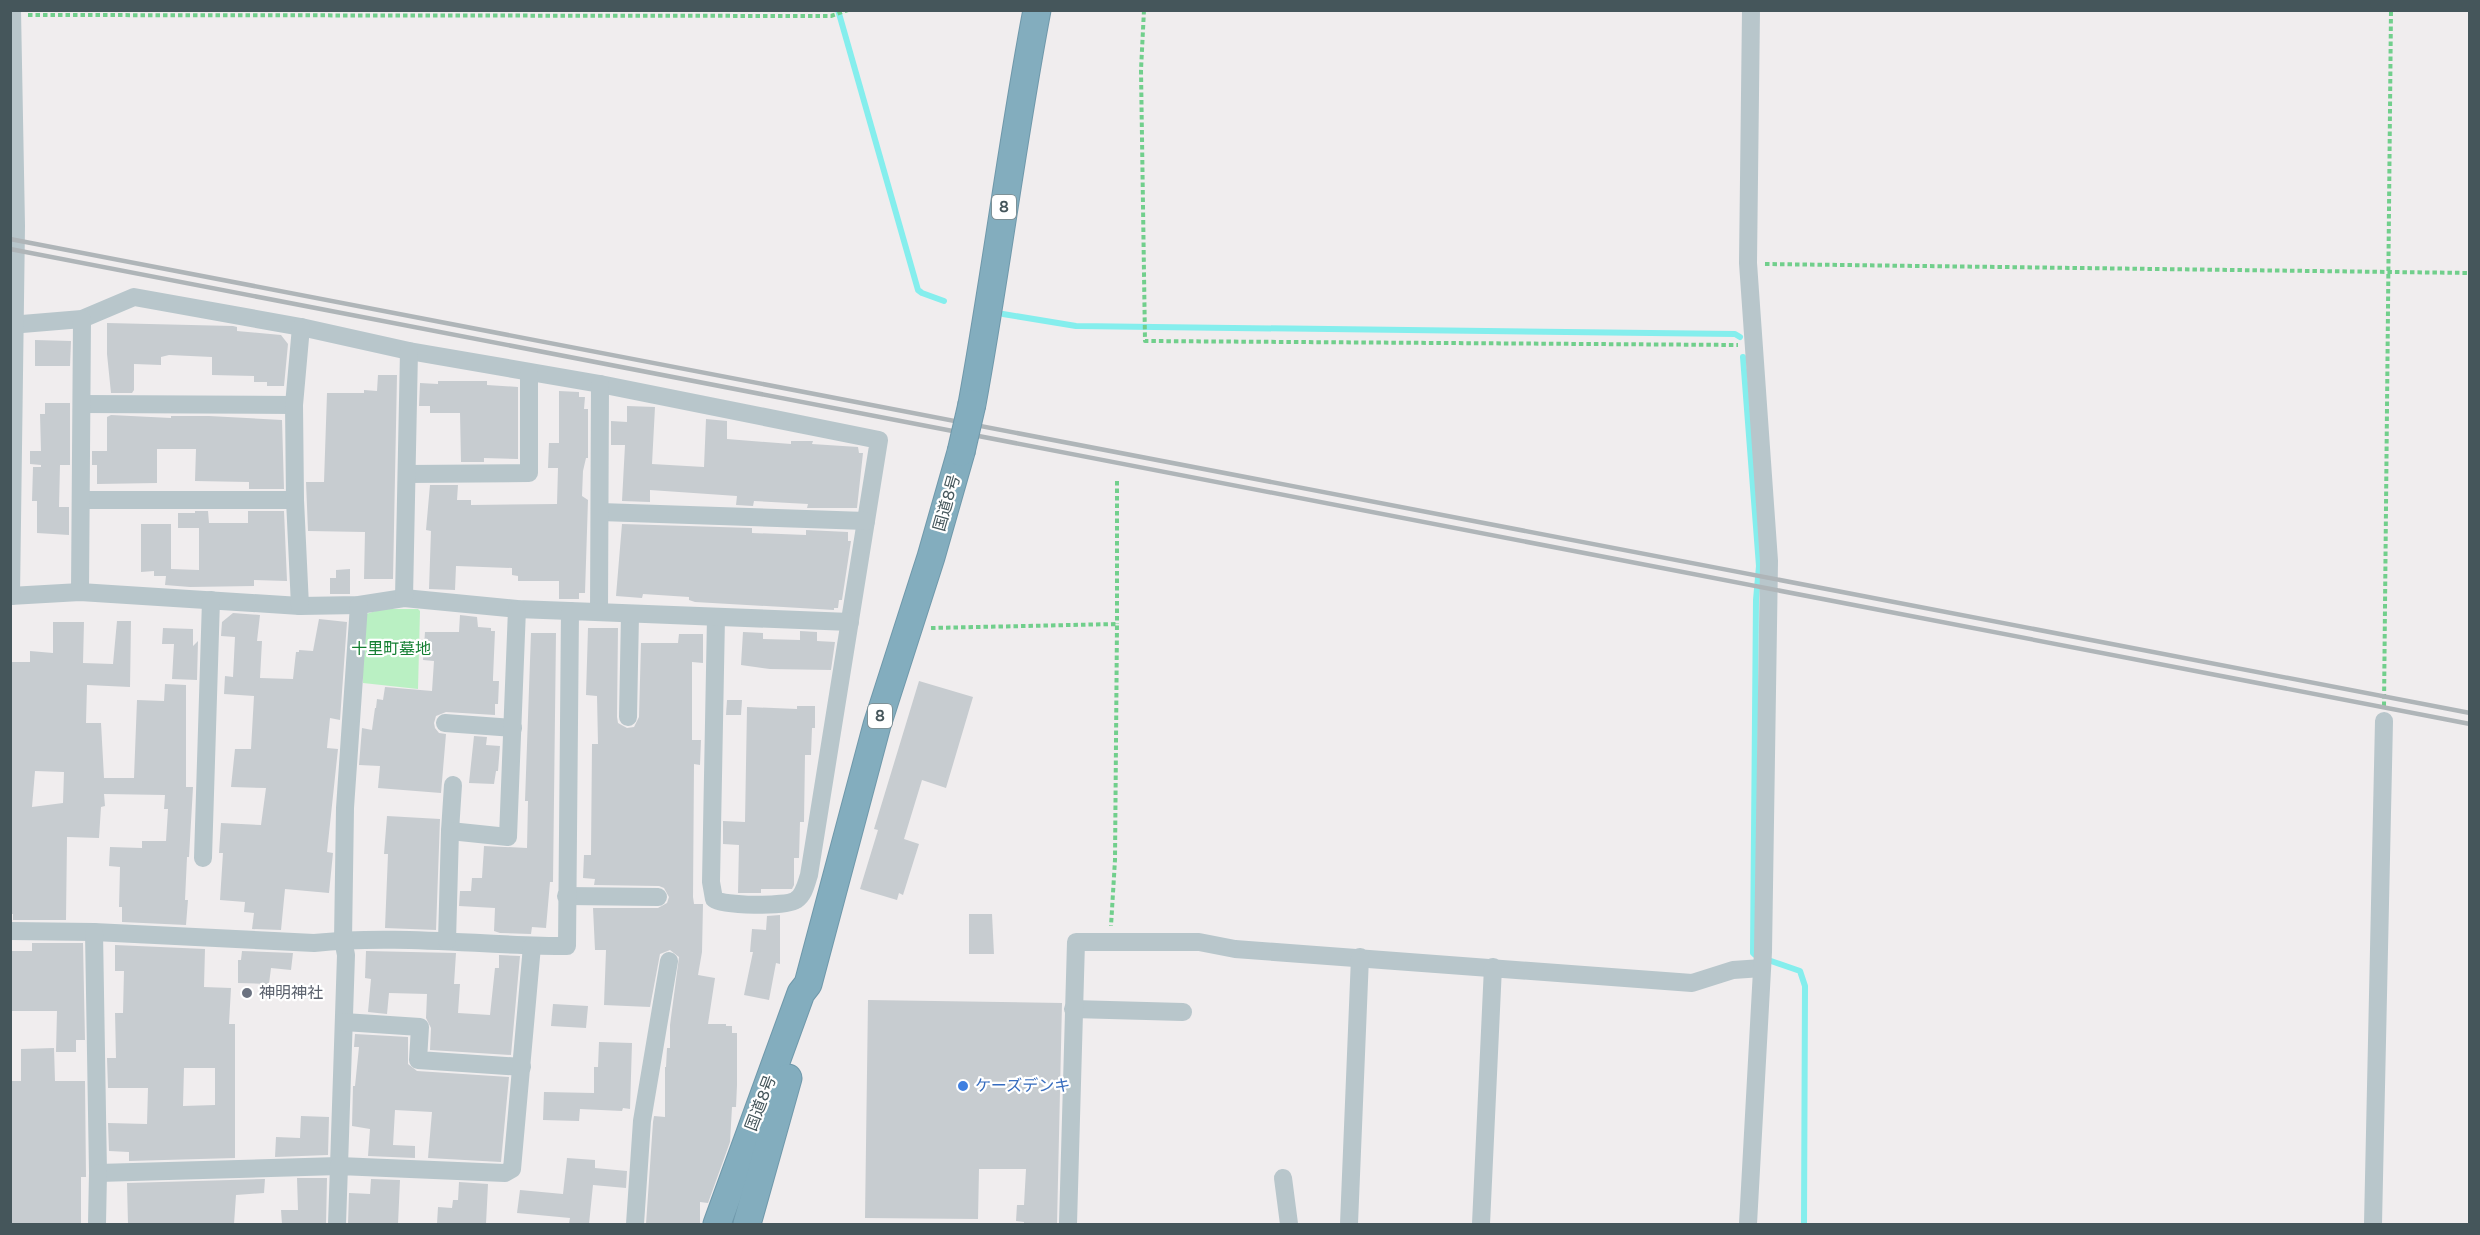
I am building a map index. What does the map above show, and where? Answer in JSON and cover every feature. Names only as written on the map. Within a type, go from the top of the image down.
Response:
[{"type":"highway","name":"国道8号","points":[[717,1224],[801,993],[808,984],[877,725],[943,517],[961,452],[990,302],[1019,102],[1037,10]]},
{"type":"highway","name":"国道8号","points":[[747,1224],[810,996],[808,984]]},
{"type":"street","points":[[1748,1224],[1762,968],[1769,561],[1748,263],[1751,10]]},
{"type":"street","points":[[12,14],[16,226],[11,596],[80,592],[300,606],[359,605],[404,598],[518,609],[850,622]]},
{"type":"street","points":[[13,326],[82,319],[134,297],[301,327],[409,351],[600,384],[879,440],[808,875],[803,894],[793,902],[781,904],[723,903],[714,899],[711,882],[716,617]]},
{"type":"street","points":[[80,592],[82,319]]},
{"type":"street","points":[[300,606],[295,500],[294,405],[301,327]]},
{"type":"street","points":[[404,598],[409,351]]},
{"type":"street","points":[[408,474],[529,473],[529,373]]},
{"type":"street","points":[[599,612],[600,384]]},
{"type":"street","points":[[82,404],[294,405]]},
{"type":"street","points":[[82,500],[295,500]]},
{"type":"street","points":[[600,512],[866,521]]},
{"type":"street","points":[[203,858],[210,600]]},
{"type":"street","points":[[337,1224],[346,955],[343,940],[345,808],[359,605]]},
{"type":"street","points":[[450,831],[508,837],[518,609]]},
{"type":"street","points":[[10,931],[94,932],[314,944],[343,940],[567,946],[570,611]]},
{"type":"street","points":[[627,717],[630,615]]},
{"type":"street","points":[[2373,1224],[2384,721]]},
{"type":"street","points":[[445,723],[513,728]]},
{"type":"street","points":[[447,941],[453,785]]},
{"type":"street","points":[[566,896],[658,897]]},
{"type":"street","points":[[94,932],[97,1224]]},
{"type":"street","points":[[1068,1224],[1076,942],[1199,942],[1235,949],[1692,983],[1733,970],[1762,968]]},
{"type":"street","points":[[98,1173],[339,1166],[508,1172],[512,1169],[532,946]]},
{"type":"street","points":[[1349,1224],[1360,957]]},
{"type":"street","points":[[635,1224],[642,1121],[669,961]]},
{"type":"street","points":[[1481,1224],[1493,967]]},
{"type":"street","points":[[1073,1009],[1183,1011]]},
{"type":"street","points":[[344,1022],[420,1028],[417,1060],[522,1067]]},
{"type":"street","points":[[1283,1178],[1289,1224]]},
{"type":"path","points":[[1144,10],[1141,70],[1145,341],[1754,345]]},
{"type":"path","points":[[2385,682],[2391,10]]},
{"type":"path","points":[[12,14],[831,16],[847,12]]},
{"type":"path","points":[[1748,263],[2469,273]]},
{"type":"path","points":[[1111,942],[1115,860],[1117,481]]},
{"type":"path","points":[[930,628],[1117,624]]},
{"type":"green space","name":"十里町墓地","points":[[382,609],[418,609],[420,611],[418,689],[363,683],[363,615]]},
{"type":"building","points":[[107,323],[233,326],[237,327],[237,331],[281,335],[288,344],[284,386],[267,386],[267,382],[254,382],[254,376],[212,375],[212,357],[169,355],[161,357],[161,365],[134,364],[132,393],[111,393]]},
{"type":"building","points":[[35,340],[71,341],[70,366],[35,366]]},
{"type":"building","points":[[378,375],[397,375],[393,579],[364,579],[365,532],[308,531],[306,482],[324,482],[327,393],[377,391]]},
{"type":"building","points":[[438,381],[487,381],[487,385],[518,387],[518,459],[484,458],[484,462],[461,462],[460,413],[430,413],[430,406],[419,406],[420,383],[438,384]]},
{"type":"building","points":[[559,391],[579,392],[579,397],[585,397],[584,409],[588,409],[588,458],[586,458],[583,471],[582,496],[588,500],[585,593],[579,593],[579,599],[559,599],[559,581],[518,581],[518,576],[512,575],[512,568],[456,566],[455,590],[429,589],[431,531],[426,530],[430,485],[458,485],[457,500],[471,500],[471,505],[557,504],[558,468],[548,468],[549,443],[559,443]]},
{"type":"building","points":[[45,403],[70,403],[70,465],[60,465],[59,507],[69,507],[69,535],[37,533],[37,501],[32,501],[33,467],[41,467],[41,465],[30,464],[30,451],[41,451],[40,414],[45,414]]},
{"type":"building","points":[[627,406],[655,407],[652,464],[704,467],[706,419],[727,421],[727,439],[791,444],[791,441],[813,441],[812,444],[858,447],[859,453],[863,453],[857,508],[807,508],[808,504],[754,501],[753,506],[736,505],[737,496],[650,490],[650,502],[622,501],[625,445],[611,445],[611,421],[627,422]]},
{"type":"building","points":[[111,415],[171,418],[171,416],[209,416],[282,420],[284,489],[249,489],[249,482],[195,481],[196,449],[157,449],[157,483],[97,484],[97,465],[92,465],[92,451],[107,451],[107,417]]},
{"type":"building","points":[[195,511],[208,511],[209,523],[248,523],[248,511],[284,511],[287,581],[254,580],[254,586],[190,587],[165,585],[166,576],[154,576],[154,571],[141,572],[141,524],[171,524],[171,569],[199,570],[199,528],[178,528],[178,513],[195,513]]},
{"type":"building","points":[[622,524],[752,528],[752,533],[806,535],[806,530],[848,532],[848,541],[851,541],[842,600],[839,600],[838,608],[834,610],[695,602],[689,600],[689,597],[643,594],[642,598],[616,596]]},
{"type":"building","points":[[350,569],[350,594],[330,594],[330,578],[336,578],[336,570]]},
{"type":"building","points":[[233,613],[260,615],[257,641],[262,641],[260,678],[293,679],[296,652],[299,650],[313,651],[319,619],[347,622],[340,720],[330,718],[327,748],[338,749],[327,852],[333,853],[329,893],[285,889],[281,930],[252,929],[254,913],[244,912],[245,902],[220,900],[223,853],[219,853],[221,823],[261,825],[266,788],[231,787],[235,749],[251,749],[254,696],[224,694],[225,676],[233,677],[235,637],[221,636],[222,622]]},
{"type":"building","points":[[460,615],[477,617],[478,627],[491,628],[491,631],[495,631],[493,681],[499,681],[495,715],[446,712],[436,716],[435,728],[439,733],[446,734],[441,793],[378,788],[380,766],[359,765],[362,728],[372,730],[377,699],[383,700],[385,687],[432,691],[434,661],[423,660],[425,632],[459,632]]},
{"type":"building","points":[[117,621],[131,621],[130,687],[87,685],[86,723],[101,723],[104,778],[134,778],[137,700],[164,701],[165,684],[186,685],[186,787],[193,787],[189,857],[187,857],[186,925],[122,922],[122,907],[119,907],[120,867],[109,866],[110,847],[142,848],[142,841],[166,841],[168,809],[164,809],[165,795],[104,794],[105,806],[101,807],[99,838],[67,837],[66,920],[13,920],[13,914],[10,914],[10,662],[30,662],[30,651],[53,653],[53,622],[84,622],[83,663],[113,664]],"holes":[[[35,771],[64,772],[63,803],[32,807]]]},
{"type":"building","points":[[163,628],[193,629],[193,646],[198,641],[197,680],[172,679],[174,644],[162,644]]},
{"type":"building","points":[[588,628],[618,628],[617,717],[618,723],[627,728],[634,727],[639,717],[641,643],[678,643],[679,634],[703,634],[703,663],[692,662],[692,740],[701,740],[700,765],[694,764],[693,897],[694,904],[703,904],[702,952],[698,975],[715,978],[708,1024],[726,1024],[726,1026],[732,1026],[732,1033],[737,1033],[737,1085],[736,1107],[732,1107],[730,1142],[708,1203],[700,1202],[700,1224],[646,1224],[654,1116],[665,1117],[665,1067],[667,1048],[670,1048],[670,1025],[679,957],[670,950],[660,954],[650,1007],[604,1005],[606,950],[595,950],[593,908],[658,908],[667,903],[669,897],[664,888],[659,886],[594,885],[595,879],[583,878],[584,855],[591,855],[592,744],[598,744],[597,696],[586,695]]},
{"type":"building","points":[[800,631],[817,632],[817,641],[835,642],[831,670],[770,669],[741,665],[743,632],[763,633],[763,639],[800,640]]},
{"type":"building","points":[[531,633],[556,633],[553,882],[550,882],[546,928],[532,927],[531,934],[500,933],[494,931],[495,908],[459,906],[460,891],[471,891],[472,878],[482,878],[484,846],[527,848],[528,801],[525,801]]},
{"type":"building","points":[[919,681],[973,697],[946,788],[922,780],[904,839],[919,844],[903,895],[899,893],[897,900],[860,889],[878,830],[874,829]]},
{"type":"building","points":[[727,700],[742,700],[741,715],[726,715]]},
{"type":"building","points":[[797,706],[815,706],[815,728],[812,728],[811,755],[805,755],[804,822],[800,822],[799,858],[794,858],[794,885],[792,889],[761,889],[761,893],[738,893],[739,845],[723,844],[723,821],[745,822],[747,707],[797,709]]},
{"type":"building","points":[[474,736],[487,737],[486,745],[500,746],[498,771],[496,771],[494,784],[469,783]]},
{"type":"building","points":[[387,816],[440,819],[436,930],[385,928],[388,854],[384,854]]},
{"type":"building","points":[[969,914],[992,914],[994,954],[969,954]]},
{"type":"building","points":[[780,915],[780,964],[776,963],[769,1000],[744,995],[753,952],[750,952],[752,929],[766,930],[767,916]]},
{"type":"building","points":[[32,943],[83,943],[85,1040],[76,1040],[76,1052],[56,1052],[57,1011],[10,1011],[10,951],[32,951]]},
{"type":"building","points":[[115,945],[205,949],[204,987],[231,988],[229,1024],[235,1024],[235,1158],[129,1161],[129,1152],[109,1151],[108,1123],[147,1124],[148,1088],[108,1088],[107,1058],[116,1058],[115,1013],[123,1013],[124,971],[115,971]],"holes":[[[184,1068],[215,1068],[215,1105],[183,1106]]]},
{"type":"building","points":[[242,951],[293,953],[291,970],[271,968],[269,984],[238,983],[238,960],[241,960]]},
{"type":"building","points":[[366,951],[456,953],[454,984],[460,984],[458,1013],[490,1015],[495,968],[499,968],[499,955],[520,956],[511,1055],[430,1050],[431,1028],[426,1018],[427,994],[389,993],[387,1014],[368,1012],[371,979],[365,978]]},
{"type":"building","name":"ケーズデンキ","points":[[868,1000],[1062,1003],[1057,1224],[1024,1224],[1024,1222],[1016,1221],[1017,1205],[1024,1205],[1026,1169],[979,1169],[978,1219],[865,1218]]},
{"type":"building","points":[[553,1004],[588,1006],[586,1028],[551,1026]]},
{"type":"building","points":[[355,1034],[408,1037],[408,1064],[417,1071],[509,1077],[501,1162],[428,1158],[432,1112],[395,1110],[393,1145],[415,1146],[415,1158],[368,1156],[370,1129],[352,1126],[353,1086],[355,1086],[359,1047],[354,1047]]},
{"type":"building","points":[[599,1042],[632,1043],[630,1109],[623,1108],[622,1111],[580,1109],[579,1121],[543,1120],[544,1092],[594,1093],[594,1067],[598,1067]]},
{"type":"building","points":[[54,1048],[55,1081],[85,1081],[86,1177],[81,1177],[81,1224],[10,1224],[10,1081],[21,1081],[21,1049]]},
{"type":"building","points":[[301,1116],[329,1117],[328,1155],[275,1157],[276,1137],[300,1138]]},
{"type":"building","points":[[567,1158],[595,1160],[595,1168],[627,1171],[626,1188],[593,1185],[589,1224],[569,1224],[570,1218],[517,1213],[520,1190],[563,1194]]},
{"type":"building","points":[[297,1178],[327,1178],[326,1224],[282,1224],[281,1210],[298,1210]]},
{"type":"building","points":[[265,1179],[264,1193],[236,1195],[234,1224],[128,1224],[127,1183]]},
{"type":"building","points":[[371,1179],[400,1180],[398,1224],[348,1224],[349,1193],[370,1194]]},
{"type":"building","points":[[459,1182],[488,1184],[486,1224],[437,1224],[438,1207],[452,1208],[453,1200],[458,1200]]},
{"type":"waterway","points":[[838,10],[918,290],[944,301]]},
{"type":"waterway","points":[[1003,314],[1076,326],[1735,334],[1740,337]]},
{"type":"waterway","points":[[1743,357],[1759,566],[1756,600],[1753,953],[1755,955]]},
{"type":"waterway","points":[[1771,961],[1800,971],[1805,986],[1804,1224]]},
{"type":"railway","points":[[10,239],[2470,713]]},
{"type":"railway","points":[[10,249],[2470,724]]},
{"type":"place","name":"神明神社","points":[[247,993]]},
{"type":"place","name":"ケーズデンキ","points":[[963,1086]]}]
